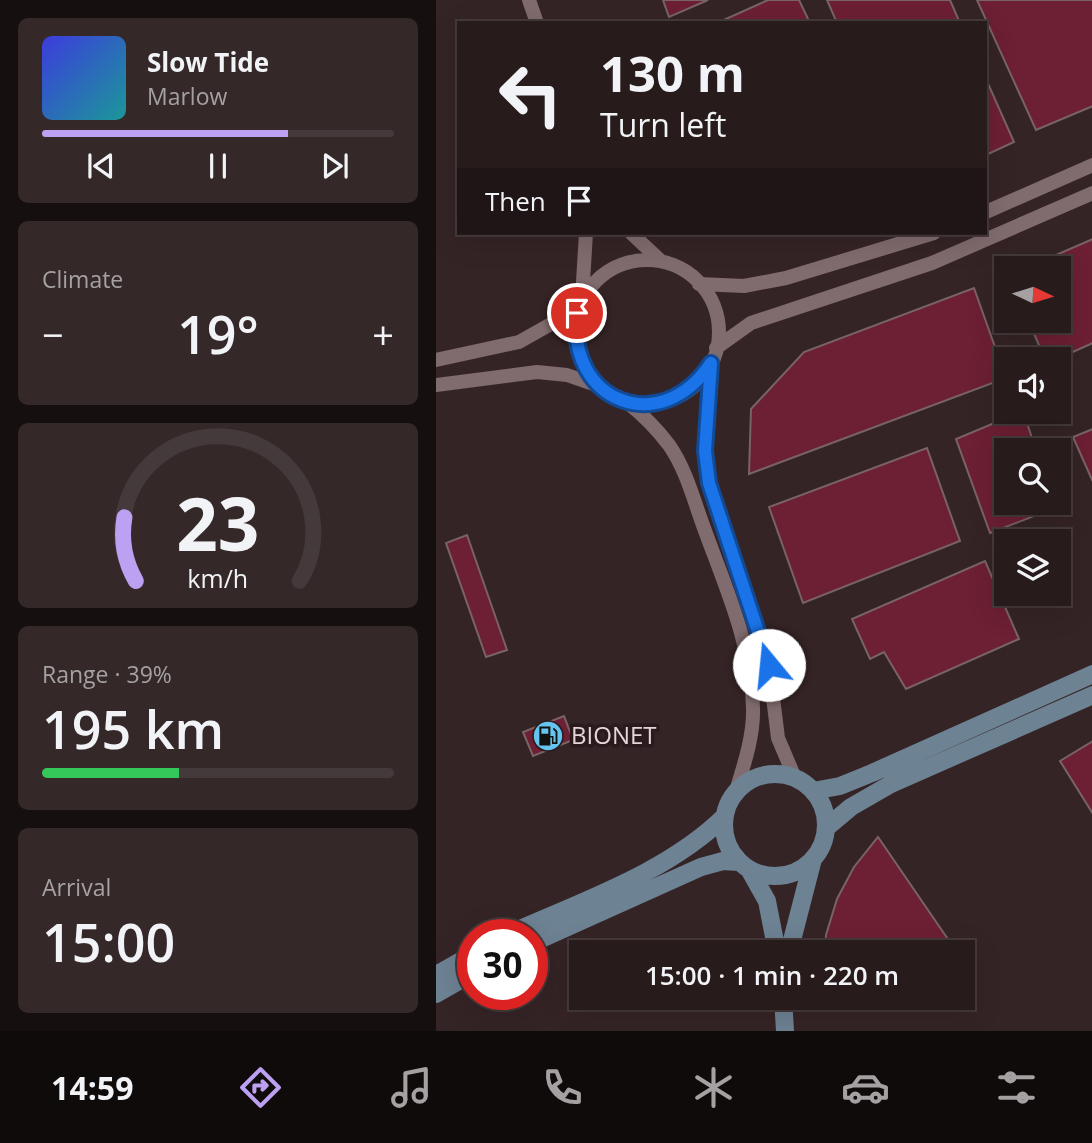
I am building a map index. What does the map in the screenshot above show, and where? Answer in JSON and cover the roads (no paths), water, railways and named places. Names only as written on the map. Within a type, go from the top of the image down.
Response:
[{"type":"main road","points":[[813,791],[840,786],[1092,674]]},
{"type":"main road","points":[[826,828],[851,807],[891,784],[1092,695]]},
{"type":"main road","points":[[541,919],[660,864],[705,836],[725,816],[736,791],[756,778],[771,774],[795,778],[813,791],[822,805],[826,828],[823,841],[813,859],[792,940]]},
{"type":"main road","points":[[725,816],[727,842],[767,901],[775,940]]},
{"type":"main road","points":[[548,936],[701,867],[723,861],[761,874],[782,876],[796,872],[813,859]]},
{"type":"main road","points":[[436,975],[457,963]]},
{"type":"main road","points":[[436,994],[457,982]]},
{"type":"main road","points":[[784,1010],[785,1031]]},
{"type":"street","points":[[529,0],[536,21]]},
{"type":"street","points":[[987,212],[1092,165]]},
{"type":"street","points":[[717,348],[751,323],[932,263],[1092,194]]},
{"type":"street","points":[[586,235],[580,308],[575,334],[577,351],[598,386]]},
{"type":"street","points":[[633,235],[662,262]]},
{"type":"street","points":[[699,284],[745,286],[786,278],[927,235]]},
{"type":"street","points":[[436,360],[519,342],[580,308],[595,282],[617,266],[633,261],[662,262],[685,271],[699,284],[715,311],[717,348],[711,363],[691,389],[668,401],[651,404],[624,400]]},
{"type":"street","points":[[711,363],[705,451],[709,483],[769,665],[778,738],[795,778]]},
{"type":"street","points":[[436,385],[537,372],[567,374],[624,400],[646,417],[670,446],[687,480],[739,625],[750,672],[754,710],[746,759],[736,791]]},
{"type":"place","name":"BIONET","points":[[548,736]]}]
